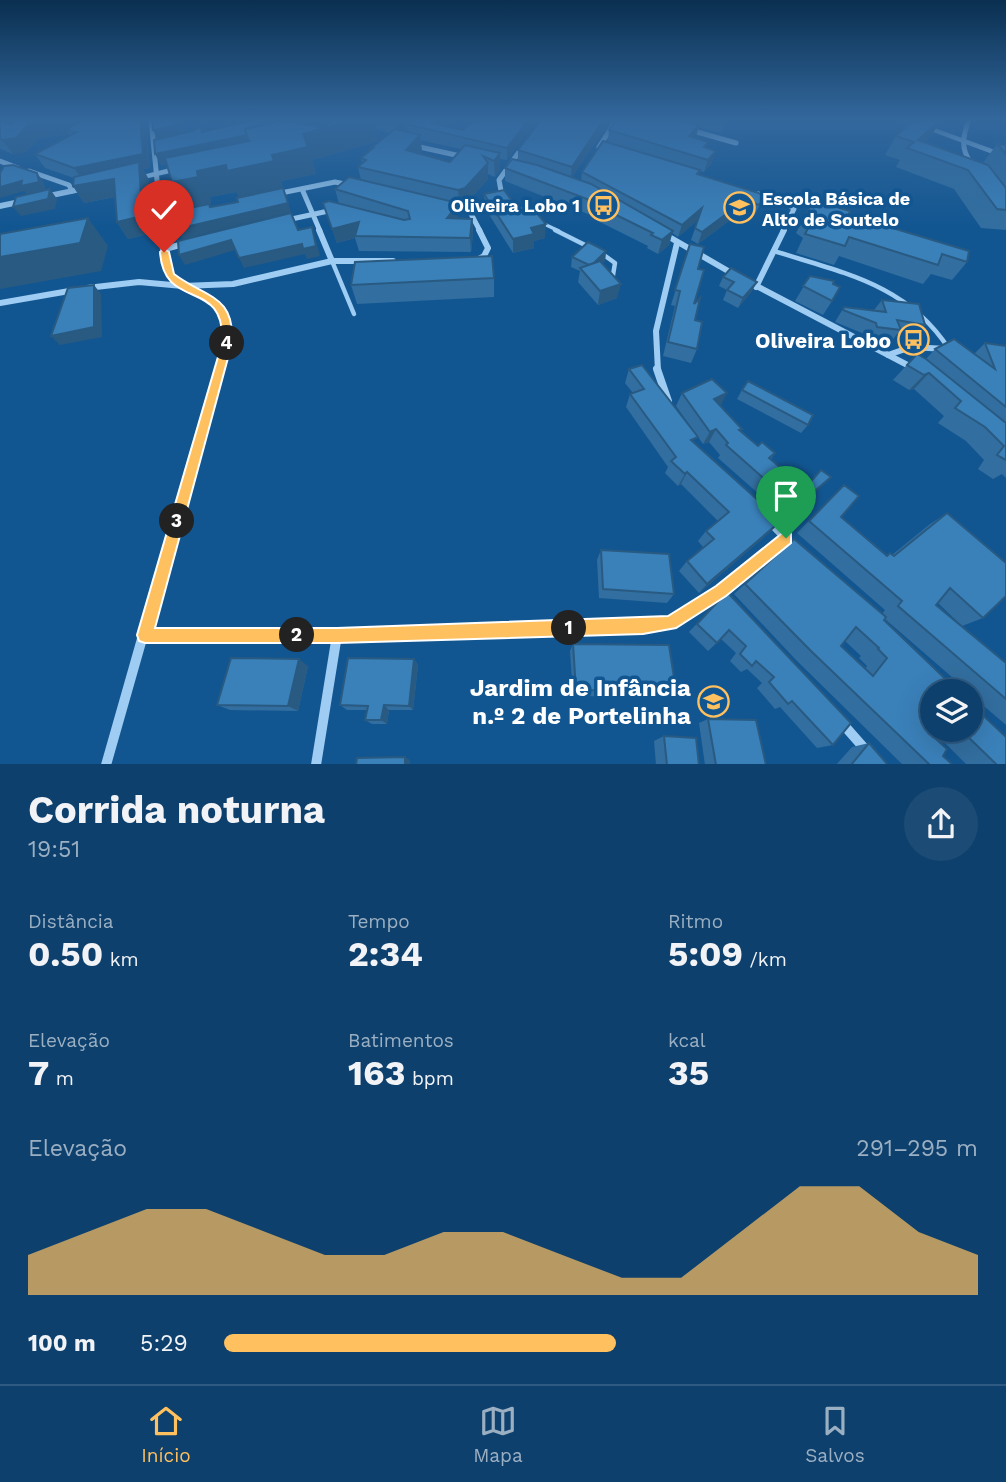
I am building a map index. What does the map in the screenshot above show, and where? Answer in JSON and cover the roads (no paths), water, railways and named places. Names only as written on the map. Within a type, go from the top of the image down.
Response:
[{"type":"street","points":[[106,764],[227,343],[225,316],[220,306],[183,286],[170,276],[166,268],[155,155]]},
{"type":"street","points":[[456,155],[467,157]]},
{"type":"street","points":[[447,209],[460,212],[469,210],[502,196],[499,180],[517,155]]},
{"type":"street","points":[[964,155],[980,173]]},
{"type":"street","points":[[0,161],[69,185],[72,191]]},
{"type":"street","points":[[494,163],[519,169]]},
{"type":"street","points":[[126,180],[195,165]]},
{"type":"street","points":[[264,197],[335,181],[360,188]]},
{"type":"street","points":[[0,206],[99,186]]},
{"type":"street","points":[[302,189],[332,261]]},
{"type":"street","points":[[746,190],[786,203],[794,209],[756,287]]},
{"type":"street","points":[[273,223],[328,209],[341,212]]},
{"type":"street","points":[[461,261],[474,261],[484,256],[488,248],[469,210]]},
{"type":"street","points":[[161,220],[188,214]]},
{"type":"street","points":[[659,231],[756,287],[911,365],[921,374]]},
{"type":"street","points":[[164,249],[191,242]]},
{"type":"street","points":[[670,408],[656,365],[656,331],[677,243]]},
{"type":"street","points":[[0,303],[139,282],[183,286],[233,284],[332,261],[396,261]]},
{"type":"street","points":[[888,355],[911,347],[960,351]]},
{"type":"street","points":[[767,519],[796,548]]},
{"type":"street","points":[[145,635],[337,635],[670,623],[725,595],[786,538]]},
{"type":"street","points":[[316,764],[337,635]]},
{"type":"street","points":[[834,715],[878,764]]},
{"type":"lane","points":[[502,196],[535,219],[612,259],[616,265],[611,282]]},
{"type":"lane","points":[[774,251],[877,285],[900,296],[924,313],[939,329],[949,349]]},
{"type":"lane","points":[[332,261],[354,314]]},
{"type":"place","name":"Oliveira Lobo 1","points":[[603,205]]},
{"type":"place","name":"Escola Básica de Alto de Soutelo","points":[[739,208]]},
{"type":"place","name":"Oliveira Lobo","points":[[914,340]]},
{"type":"place","name":"Jardim de Infância n.º 2 de Portelinha","points":[[714,702]]}]
